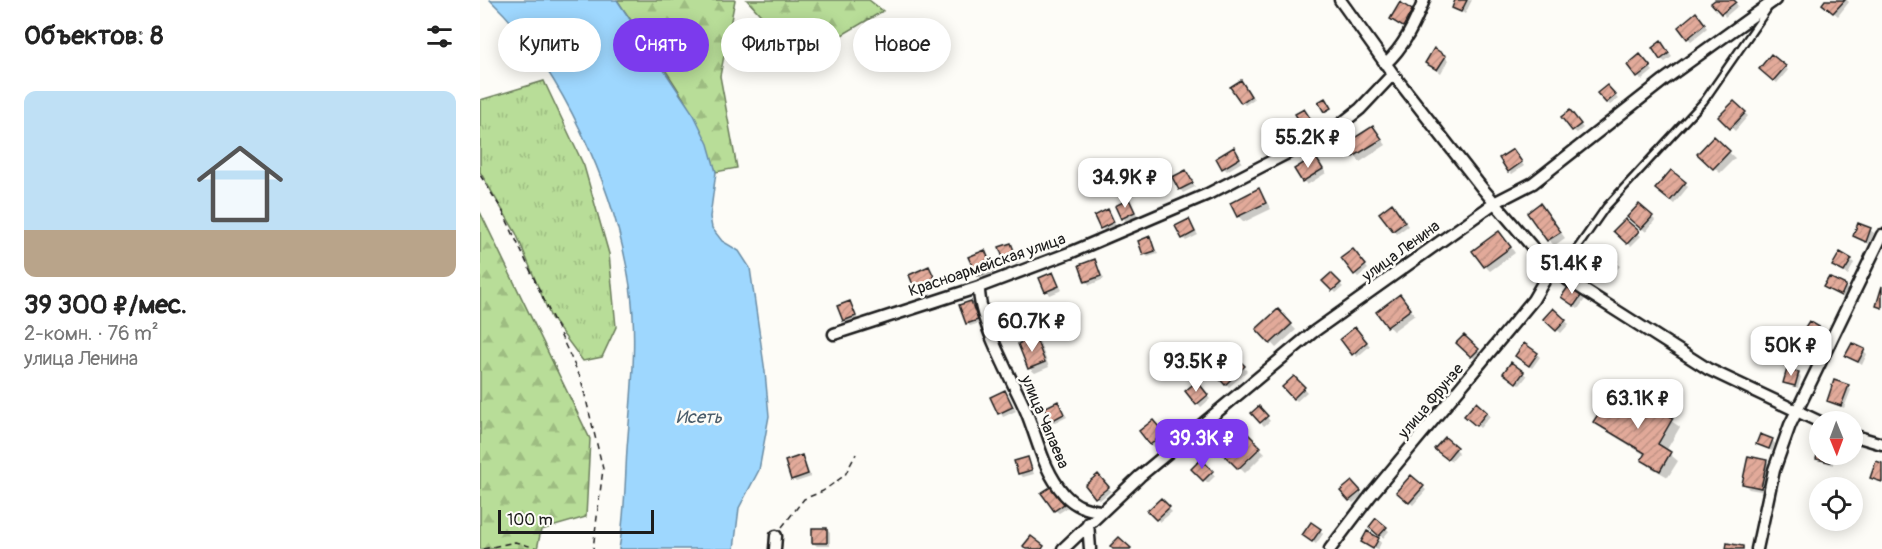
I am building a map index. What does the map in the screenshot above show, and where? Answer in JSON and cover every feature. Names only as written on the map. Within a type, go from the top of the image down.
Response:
[{"type":"street","points":[[1340,0],[1385,64],[1482,188],[1555,272],[1708,369],[1809,417]]},
{"type":"street","points":[[1385,64],[1396,53],[1412,28],[1424,0]]},
{"type":"street","name":"улица Ленина","points":[[1063,549],[1100,511],[1312,333],[1496,202],[1533,183],[1646,94],[1773,1]]},
{"type":"street","name":"Красноармейская улица","points":[[834,334],[979,287],[1127,231],[1276,161],[1348,120],[1393,74]]},
{"type":"street","points":[[1757,549],[1774,471],[1796,412],[1882,235]]},
{"type":"street","name":"улица Фрунзе","points":[[1330,549],[1371,495],[1555,272]]},
{"type":"street","name":"улица Чапаева","points":[[979,287],[978,297],[985,317],[1027,413],[1049,475],[1074,504],[1100,511]]},
{"type":"street","points":[[1863,438],[1882,444]]},
{"type":"street","points":[[1088,523],[1090,549]]},
{"type":"street","points":[[776,536],[776,549]]},
{"type":"lane","points":[[1555,272],[1606,207],[1704,101],[1755,31],[1773,1]]},
{"type":"path","points":[[480,175],[502,210],[581,379],[603,469],[593,549]]},
{"type":"path","points":[[776,536],[804,499],[823,491],[845,475],[856,454]]},
{"type":"path","points":[[483,549],[514,542],[540,549]]},
{"type":"green space","points":[[617,0],[735,0],[731,18],[721,18],[720,76],[737,168],[716,172],[698,126],[667,72],[709,72],[709,18],[629,18]]},
{"type":"green space","points":[[747,0],[869,0],[883,11],[871,18],[853,18],[853,29],[841,36],[841,18],[763,18]]},
{"type":"green space","points":[[544,81],[584,166],[609,254],[616,327],[602,357],[583,361],[551,318],[516,233],[480,172],[480,100]]},
{"type":"green space","points":[[480,212],[590,439],[586,517],[541,530],[537,549],[480,549]]},
{"type":"water","name":"Исеть","points":[[490,0],[617,0],[629,18],[613,18],[613,72],[665,72],[694,115],[708,144],[716,172],[710,217],[712,228],[722,241],[739,251],[750,268],[769,416],[759,470],[739,508],[734,549],[619,549],[624,512],[634,347],[630,286],[623,249],[598,171],[581,132],[548,72],[601,72],[601,18],[507,18]]},
{"type":"building","points":[[1455,0],[1467,0],[1461,12],[1452,8]]},
{"type":"building","points":[[1715,0],[1734,0],[1736,2],[1721,14],[1711,3]]},
{"type":"building","points":[[1825,0],[1845,0],[1833,13],[1822,4]]},
{"type":"building","points":[[1400,2],[1412,10],[1403,27],[1390,19]]},
{"type":"building","points":[[1696,12],[1705,24],[1687,39],[1678,27]]},
{"type":"building","points":[[1661,41],[1669,53],[1660,60],[1652,48]]},
{"type":"building","points":[[1434,48],[1446,56],[1437,70],[1425,63]]},
{"type":"building","points":[[1640,54],[1651,67],[1637,78],[1627,65]]},
{"type":"building","points":[[1771,54],[1786,66],[1773,81],[1759,69]]},
{"type":"building","points":[[1241,80],[1251,96],[1241,103],[1230,87]]},
{"type":"building","points":[[1607,85],[1616,95],[1606,103],[1597,93]]},
{"type":"building","points":[[1325,98],[1331,108],[1324,112],[1318,102]]},
{"type":"building","points":[[1734,101],[1746,112],[1730,129],[1718,117]]},
{"type":"building","points":[[1304,109],[1312,121],[1303,127],[1295,114]]},
{"type":"building","points":[[1570,110],[1581,124],[1572,131],[1561,117]]},
{"type":"building","points":[[1373,126],[1382,139],[1353,157],[1345,144]]},
{"type":"building","points":[[1714,136],[1730,151],[1713,169],[1697,154]]},
{"type":"building","points":[[1234,147],[1240,158],[1222,169],[1216,158]]},
{"type":"building","points":[[1513,149],[1522,162],[1508,172],[1499,158]]},
{"type":"building","points":[[1315,156],[1323,169],[1302,182],[1294,169]]},
{"type":"building","points":[[1186,170],[1193,183],[1179,190],[1172,177]]},
{"type":"building","points":[[1671,170],[1686,182],[1670,201],[1655,189]]},
{"type":"building","points":[[1259,188],[1266,203],[1237,217],[1230,203]]},
{"type":"building","points":[[1129,199],[1135,212],[1121,219],[1115,206]]},
{"type":"building","points":[[1392,203],[1405,222],[1393,231],[1379,213]]},
{"type":"building","points":[[1540,203],[1561,232],[1547,241],[1527,213]]},
{"type":"building","points":[[1639,204],[1653,216],[1641,229],[1627,217]]},
{"type":"building","points":[[1108,209],[1114,222],[1100,229],[1094,216]]},
{"type":"building","points":[[1189,219],[1195,232],[1182,239],[1175,226]]},
{"type":"building","points":[[1625,219],[1639,231],[1627,244],[1613,231]]},
{"type":"building","points":[[1858,223],[1871,228],[1866,242],[1853,236]]},
{"type":"building","points":[[1499,231],[1511,247],[1484,267],[1472,251]]},
{"type":"building","points":[[1150,236],[1155,251],[1143,255],[1138,241]]},
{"type":"building","points":[[1011,243],[1017,258],[1005,263],[999,247]]},
{"type":"building","points":[[1601,248],[1617,261],[1607,274],[1591,261]]},
{"type":"building","points":[[1353,249],[1366,265],[1354,275],[1341,258]]},
{"type":"building","points":[[985,250],[993,269],[977,276],[968,257]]},
{"type":"building","points":[[1840,252],[1852,259],[1844,272],[1832,266]]},
{"type":"building","points":[[1095,259],[1101,276],[1085,282],[1079,265]]},
{"type":"building","points":[[929,266],[937,283],[916,292],[909,275]]},
{"type":"building","points":[[1053,272],[1059,286],[1045,292],[1039,278]]},
{"type":"building","points":[[1331,273],[1341,283],[1332,291],[1322,281]]},
{"type":"building","points":[[1829,277],[1846,285],[1841,296],[1823,287]]},
{"type":"building","points":[[1570,284],[1583,293],[1574,306],[1561,297]]},
{"type":"building","points":[[1882,286],[1882,308],[1876,306]]},
{"type":"building","points":[[1400,294],[1411,309],[1387,327],[1376,312]]},
{"type":"building","points":[[850,301],[856,316],[843,321],[837,306]]},
{"type":"building","points":[[971,301],[978,320],[966,324],[959,305]]},
{"type":"building","points":[[1553,308],[1566,320],[1556,331],[1543,319]]},
{"type":"building","points":[[1278,309],[1292,324],[1270,344],[1256,329]]},
{"type":"building","points":[[1009,313],[1017,328],[1008,333],[999,317]]},
{"type":"building","points":[[1809,321],[1823,329],[1815,343],[1800,335]]},
{"type":"building","points":[[1355,327],[1367,342],[1352,355],[1340,339]]},
{"type":"building","points":[[1464,335],[1479,349],[1471,357],[1456,343]]},
{"type":"building","points":[[1035,336],[1045,362],[1028,369],[1018,344]]},
{"type":"building","points":[[1524,343],[1538,353],[1529,366],[1515,356]]},
{"type":"building","points":[[1852,343],[1865,349],[1858,362],[1845,356]]},
{"type":"building","points":[[1233,354],[1245,366],[1225,385],[1213,372]]},
{"type":"building","points":[[1511,362],[1524,372],[1516,383],[1503,373]]},
{"type":"building","points":[[1787,369],[1799,372],[1795,386],[1783,383]]},
{"type":"building","points":[[1294,376],[1305,387],[1293,399],[1282,387]]},
{"type":"building","points":[[1834,380],[1849,385],[1841,406],[1827,401]]},
{"type":"building","points":[[1197,381],[1208,395],[1196,405],[1185,391]]},
{"type":"building","points":[[1005,390],[1013,407],[998,414],[990,397]]},
{"type":"building","points":[[1608,399],[1637,416],[1646,402],[1673,418],[1658,444],[1671,452],[1660,471],[1641,460],[1645,453],[1593,422]]},
{"type":"building","points":[[1058,401],[1064,414],[1051,421],[1044,408]]},
{"type":"building","points":[[1476,402],[1487,412],[1476,426],[1464,416]]},
{"type":"building","points":[[1259,406],[1268,416],[1260,423],[1251,413]]},
{"type":"building","points":[[1153,420],[1164,433],[1150,445],[1139,431]]},
{"type":"building","points":[[1240,426],[1261,447],[1238,469],[1217,448]]},
{"type":"building","points":[[1760,434],[1773,439],[1769,449],[1756,444]]},
{"type":"building","points":[[1445,437],[1457,447],[1447,459],[1434,449]]},
{"type":"building","points":[[802,455],[808,474],[791,480],[785,461]]},
{"type":"building","points":[[1748,456],[1767,460],[1761,488],[1742,484]]},
{"type":"building","points":[[1028,457],[1032,470],[1018,474],[1014,461]]},
{"type":"building","points":[[1201,459],[1213,471],[1203,481],[1191,469]]},
{"type":"building","points":[[1876,461],[1882,463],[1882,482],[1870,478]]},
{"type":"building","points":[[1098,474],[1109,487],[1095,498],[1085,485]]},
{"type":"building","points":[[1411,475],[1424,486],[1409,503],[1396,492]]},
{"type":"building","points":[[1352,481],[1361,491],[1349,501],[1340,491]]},
{"type":"building","points":[[1052,486],[1064,504],[1054,511],[1041,493]]},
{"type":"building","points":[[1161,498],[1170,507],[1156,520],[1147,511]]},
{"type":"building","points":[[1376,518],[1387,527],[1379,536],[1369,527]]},
{"type":"building","points":[[1311,522],[1321,529],[1312,542],[1302,535]]},
{"type":"building","points":[[812,528],[827,528],[827,543],[812,543]]},
{"type":"building","points":[[1367,531],[1379,538],[1373,549],[1361,542]]},
{"type":"building","points":[[1031,536],[1044,546],[1042,549],[1026,549],[1023,546]]},
{"type":"building","points":[[1119,537],[1130,549],[1113,549],[1110,546]]},
{"type":"building","points":[[1727,543],[1743,546],[1743,549],[1726,549]]}]
